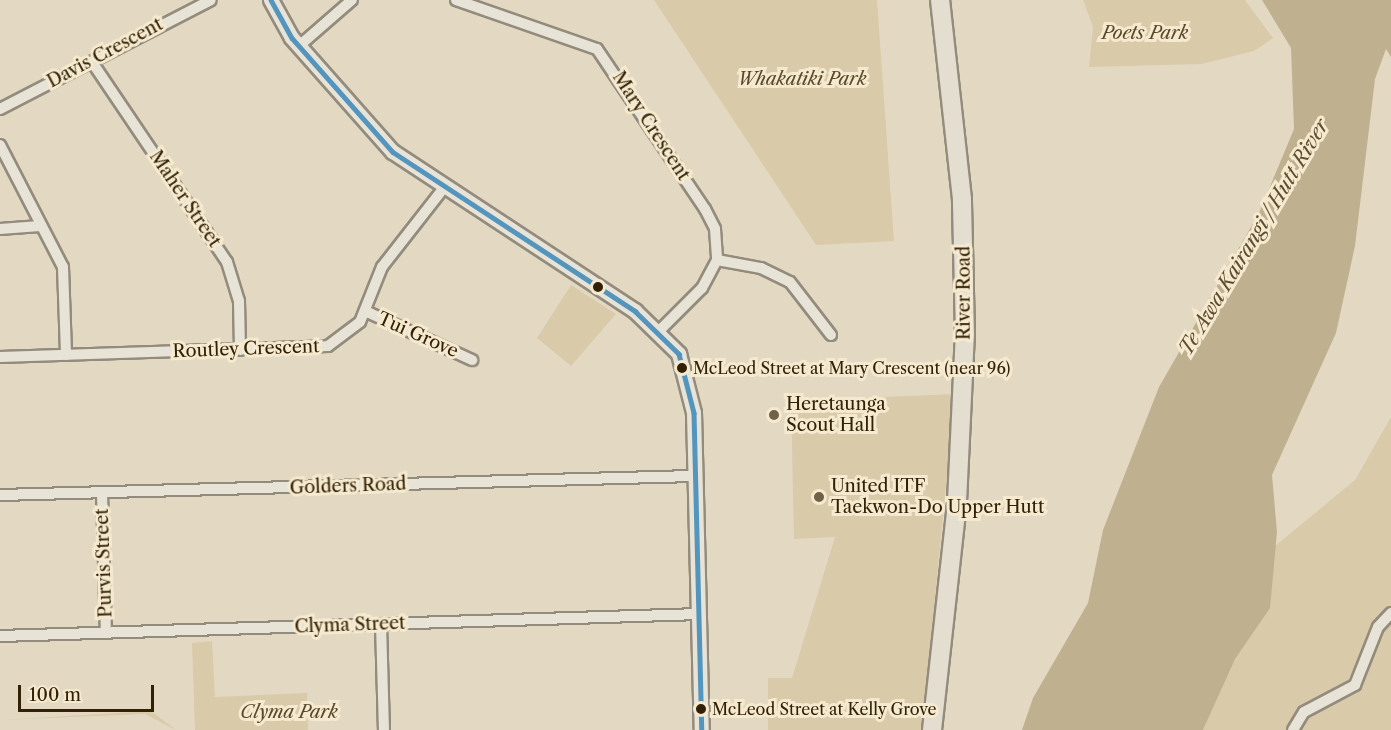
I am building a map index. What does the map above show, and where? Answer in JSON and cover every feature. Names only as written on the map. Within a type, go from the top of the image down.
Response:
[{"type":"highway","name":"River Road","points":[[932,730],[957,502],[965,335],[962,199],[940,0]]},
{"type":"street","name":"Davis Crescent","points":[[0,109],[211,0]]},
{"type":"street","points":[[271,0],[299,46],[393,153],[443,189],[660,330],[679,354],[691,388],[702,730]]},
{"type":"street","points":[[299,46],[352,0]]},
{"type":"street","name":"Mary Crescent","points":[[456,0],[571,38],[603,55],[705,209],[715,229],[717,260]]},
{"type":"street","name":"Maher Street","points":[[92,62],[227,262],[239,302],[240,350]]},
{"type":"street","points":[[0,145],[63,267],[66,355]]},
{"type":"street","name":"Routley Crescent","points":[[0,357],[328,346],[353,331],[365,311],[382,267],[443,189]]},
{"type":"street","points":[[0,229],[40,226]]},
{"type":"street","points":[[660,330],[702,288],[717,260],[761,268],[790,282],[831,335]]},
{"type":"street","name":"Tui Grove","points":[[365,311],[472,360]]},
{"type":"street","name":"Golders Road","points":[[0,495],[695,476]]},
{"type":"street","name":"Purvis Street","points":[[102,493],[106,633]]},
{"type":"street","points":[[1293,730],[1304,712],[1355,685],[1378,627],[1391,613]]},
{"type":"street","name":"Clyma Street","points":[[0,636],[700,614]]},
{"type":"street","points":[[381,624],[384,730]]},
{"type":"green space","name":"Whakatiki Park","points":[[654,0],[877,0],[894,241],[816,245]]},
{"type":"green space","name":"Poets Park","points":[[1083,0],[1245,0],[1273,38],[1254,51],[1202,64],[1089,67],[1093,27]]},
{"type":"green space","points":[[571,285],[616,314],[571,366],[537,338]]},
{"type":"green space","points":[[955,394],[922,730],[768,730],[768,678],[792,678],[835,537],[794,539],[791,401]]},
{"type":"green space","points":[[1391,417],[1391,730],[1203,730],[1254,614],[1269,551],[1355,480]]},
{"type":"green space","name":"Clyma Park","points":[[212,641],[215,697],[307,693],[308,730],[195,730],[192,643]]},
{"type":"green space","points":[[151,711],[176,730],[145,714],[0,720]]},
{"type":"water","name":"Te Awa Kairangi / Hutt River","points":[[1262,0],[1391,0],[1391,57],[1386,49],[1375,79],[1355,246],[1336,333],[1272,475],[1277,532],[1270,608],[1235,659],[1203,730],[1022,730],[1033,698],[1088,603],[1103,530],[1159,387],[1259,213],[1294,129],[1291,48]]},
{"type":"transit line","points":[[271,0],[292,38],[393,152],[635,311],[679,354],[694,413],[702,730]]},
{"type":"place","name":"McLeod Street at Mary Crescent (near 96)","points":[[682,368]]},
{"type":"place","name":"Heretaunga Scout Hall","points":[[774,415]]},
{"type":"place","name":"United ITF Taekwon-Do Upper Hutt","points":[[819,497]]},
{"type":"place","name":"McLeod Street at Kelly Grove","points":[[701,709]]}]
